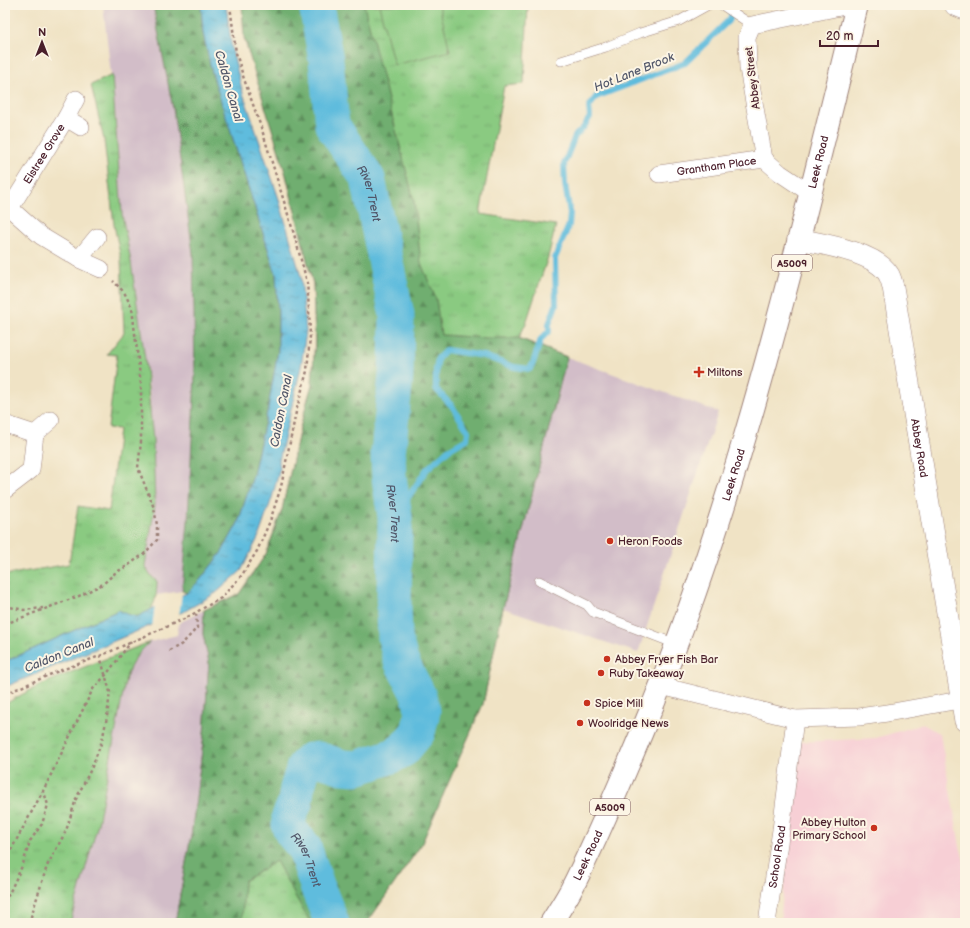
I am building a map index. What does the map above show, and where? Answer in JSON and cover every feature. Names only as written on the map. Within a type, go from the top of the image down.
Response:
[{"type":"main road","name":"Leek Road","points":[[551,923],[571,892],[609,809],[660,686],[720,519],[749,423],[810,193],[857,5]]},
{"type":"street","points":[[746,21],[850,5]]},
{"type":"street","points":[[955,5],[965,9]]},
{"type":"street","name":"Abbey Street","points":[[746,21],[748,68],[764,159]]},
{"type":"street","name":"Elstree Grove","points":[[8,206],[66,118],[76,99]]},
{"type":"street","points":[[66,118],[81,127]]},
{"type":"street","name":"Grantham Place","points":[[659,174],[764,159],[780,173],[810,193]]},
{"type":"street","points":[[8,206],[41,236],[79,259],[101,269]]},
{"type":"street","points":[[79,259],[97,237]]},
{"type":"street","name":"Abbey Road","points":[[798,239],[860,254],[878,264],[889,274],[893,287],[963,699],[965,721]]},
{"type":"street","points":[[5,490],[31,470],[35,434],[52,420]]},
{"type":"street","points":[[8,425],[35,434]]},
{"type":"street","points":[[660,686],[795,719],[859,717],[963,699]]},
{"type":"street","name":"School Road","points":[[767,923],[781,830],[795,719]]},
{"type":"lane","points":[[561,62],[606,47],[640,33],[679,21],[708,5]]},
{"type":"lane","points":[[723,5],[746,21]]},
{"type":"lane","points":[[539,581],[587,605],[593,612],[676,644]]},
{"type":"path","points":[[5,694],[56,672],[100,656],[196,612],[221,598],[242,575],[258,551],[270,521],[280,487],[306,371],[310,336],[307,282],[262,130],[236,53],[230,5]]},
{"type":"path","points":[[5,624],[79,596],[103,584],[115,572],[127,566],[144,554],[157,540],[157,526],[154,508],[138,468],[141,442],[141,385],[132,308],[124,292],[101,269]]},
{"type":"path","points":[[5,606],[24,610],[47,607]]},
{"type":"path","points":[[169,651],[182,644],[196,628],[196,612]]},
{"type":"path","points":[[5,861],[44,791],[94,689],[132,641]]},
{"type":"path","points":[[29,923],[47,866],[66,831],[76,800],[91,769],[102,741],[110,692],[100,656]]},
{"type":"path","points":[[5,902],[22,864],[30,841],[42,824],[48,805],[44,791]]},
{"type":"shaded area","points":[[103,5],[153,5],[173,109],[193,253],[195,375],[188,521],[182,591],[157,595],[157,581],[152,577],[145,566],[155,505],[150,397],[131,262],[122,214],[115,110]]},
{"type":"shaded area","points":[[567,357],[718,412],[638,653],[503,608]]},
{"type":"shaded area","points":[[204,610],[203,634],[209,662],[204,735],[192,830],[175,923],[70,923],[98,824],[126,677],[131,663],[150,642],[177,635],[179,623]]},
{"type":"shaded area","name":"Abbey Hulton Primary School","points":[[923,724],[940,734],[960,846],[965,865],[965,923],[780,923],[800,742],[876,738]]},
{"type":"green space","points":[[153,5],[201,5],[203,33],[212,73],[276,274],[278,351],[268,408],[252,479],[238,523],[222,552],[200,580],[187,593],[182,591],[188,521],[195,375],[193,253],[173,109]]},
{"type":"green space","points":[[242,5],[364,5],[414,201],[421,263],[436,299],[441,335],[487,338],[518,338],[567,357],[503,608],[483,704],[421,845],[367,923],[311,923],[276,861],[244,881],[242,923],[175,923],[192,830],[204,735],[209,662],[203,634],[204,610],[239,594],[266,554],[282,510],[300,428],[312,384],[315,340],[313,284],[286,175],[244,38]]},
{"type":"green space","points":[[335,5],[528,5],[524,84],[504,86],[480,214],[556,225],[548,257],[526,323],[519,338],[567,357],[503,608],[483,704],[421,845],[367,923],[175,923],[192,830],[204,735],[209,662],[203,634],[204,610],[239,594],[266,554],[282,510],[300,428],[312,384],[315,340],[313,284],[286,175],[268,114]]},
{"type":"green space","points":[[379,5],[439,5],[450,51],[394,65]]},
{"type":"green space","points":[[112,75],[122,214],[131,262],[145,359],[153,440],[155,505],[145,566],[152,577],[157,581],[154,604],[148,612],[137,617],[119,610],[11,659],[5,660],[5,575],[69,564],[78,506],[109,511],[119,429],[108,428],[117,355],[107,354],[124,333],[121,259],[114,225],[104,140],[91,85]]},
{"type":"green space","points":[[150,642],[136,658],[126,677],[98,824],[70,923],[5,923],[5,704],[22,694],[58,678]]},
{"type":"water","name":"Caldon Canal","points":[[201,5],[226,5],[232,50],[243,93],[278,196],[301,277],[306,331],[301,367],[279,461],[280,468],[272,498],[258,538],[241,571],[216,593],[185,611],[5,687],[5,660],[11,659],[119,610],[137,617],[161,604],[187,593],[200,580],[222,552],[238,523],[252,479],[268,408],[278,351],[276,274],[212,73],[203,33]]},
{"type":"pier","points":[[182,593],[179,616],[152,627],[155,605]]},
{"type":"waterway","name":"Hot Lane Brook","points":[[316,5],[326,60],[332,125],[368,179],[397,315],[396,374],[388,454],[389,477],[395,517],[395,638],[401,661],[418,694],[423,711],[418,732],[403,750],[392,756],[357,768],[343,767],[318,759],[310,760],[304,766],[297,789],[295,803],[289,817],[289,826],[292,833],[304,847],[332,923]]},
{"type":"waterway","name":"Hot Lane Brook","points":[[395,517],[427,469],[448,450],[467,439],[468,431],[452,406],[436,389],[436,370],[438,358],[446,350],[484,356],[514,367],[530,369],[541,339],[549,331],[549,324],[556,305],[555,258],[569,225],[570,213],[565,185],[564,164],[575,136],[584,127],[590,117],[589,107],[596,97],[685,63],[730,19],[734,5]]},
{"type":"place","name":"Miltons","points":[[699,372]]},
{"type":"place","name":"Heron Foods","points":[[610,541]]},
{"type":"place","name":"Abbey Fryer Fish Bar","points":[[607,659]]},
{"type":"place","name":"Ruby Takeaway","points":[[601,673]]},
{"type":"place","name":"Spice Mill","points":[[587,703]]},
{"type":"place","name":"Woolridge News","points":[[580,723]]},
{"type":"place","name":"Abbey Hulton Primary School","points":[[874,828]]},
{"type":"water label","name":"River Trent","points":[[367,194]]},
{"type":"water label","name":"River Trent","points":[[393,513]]},
{"type":"water label","name":"River Trent","points":[[306,861]]}]
